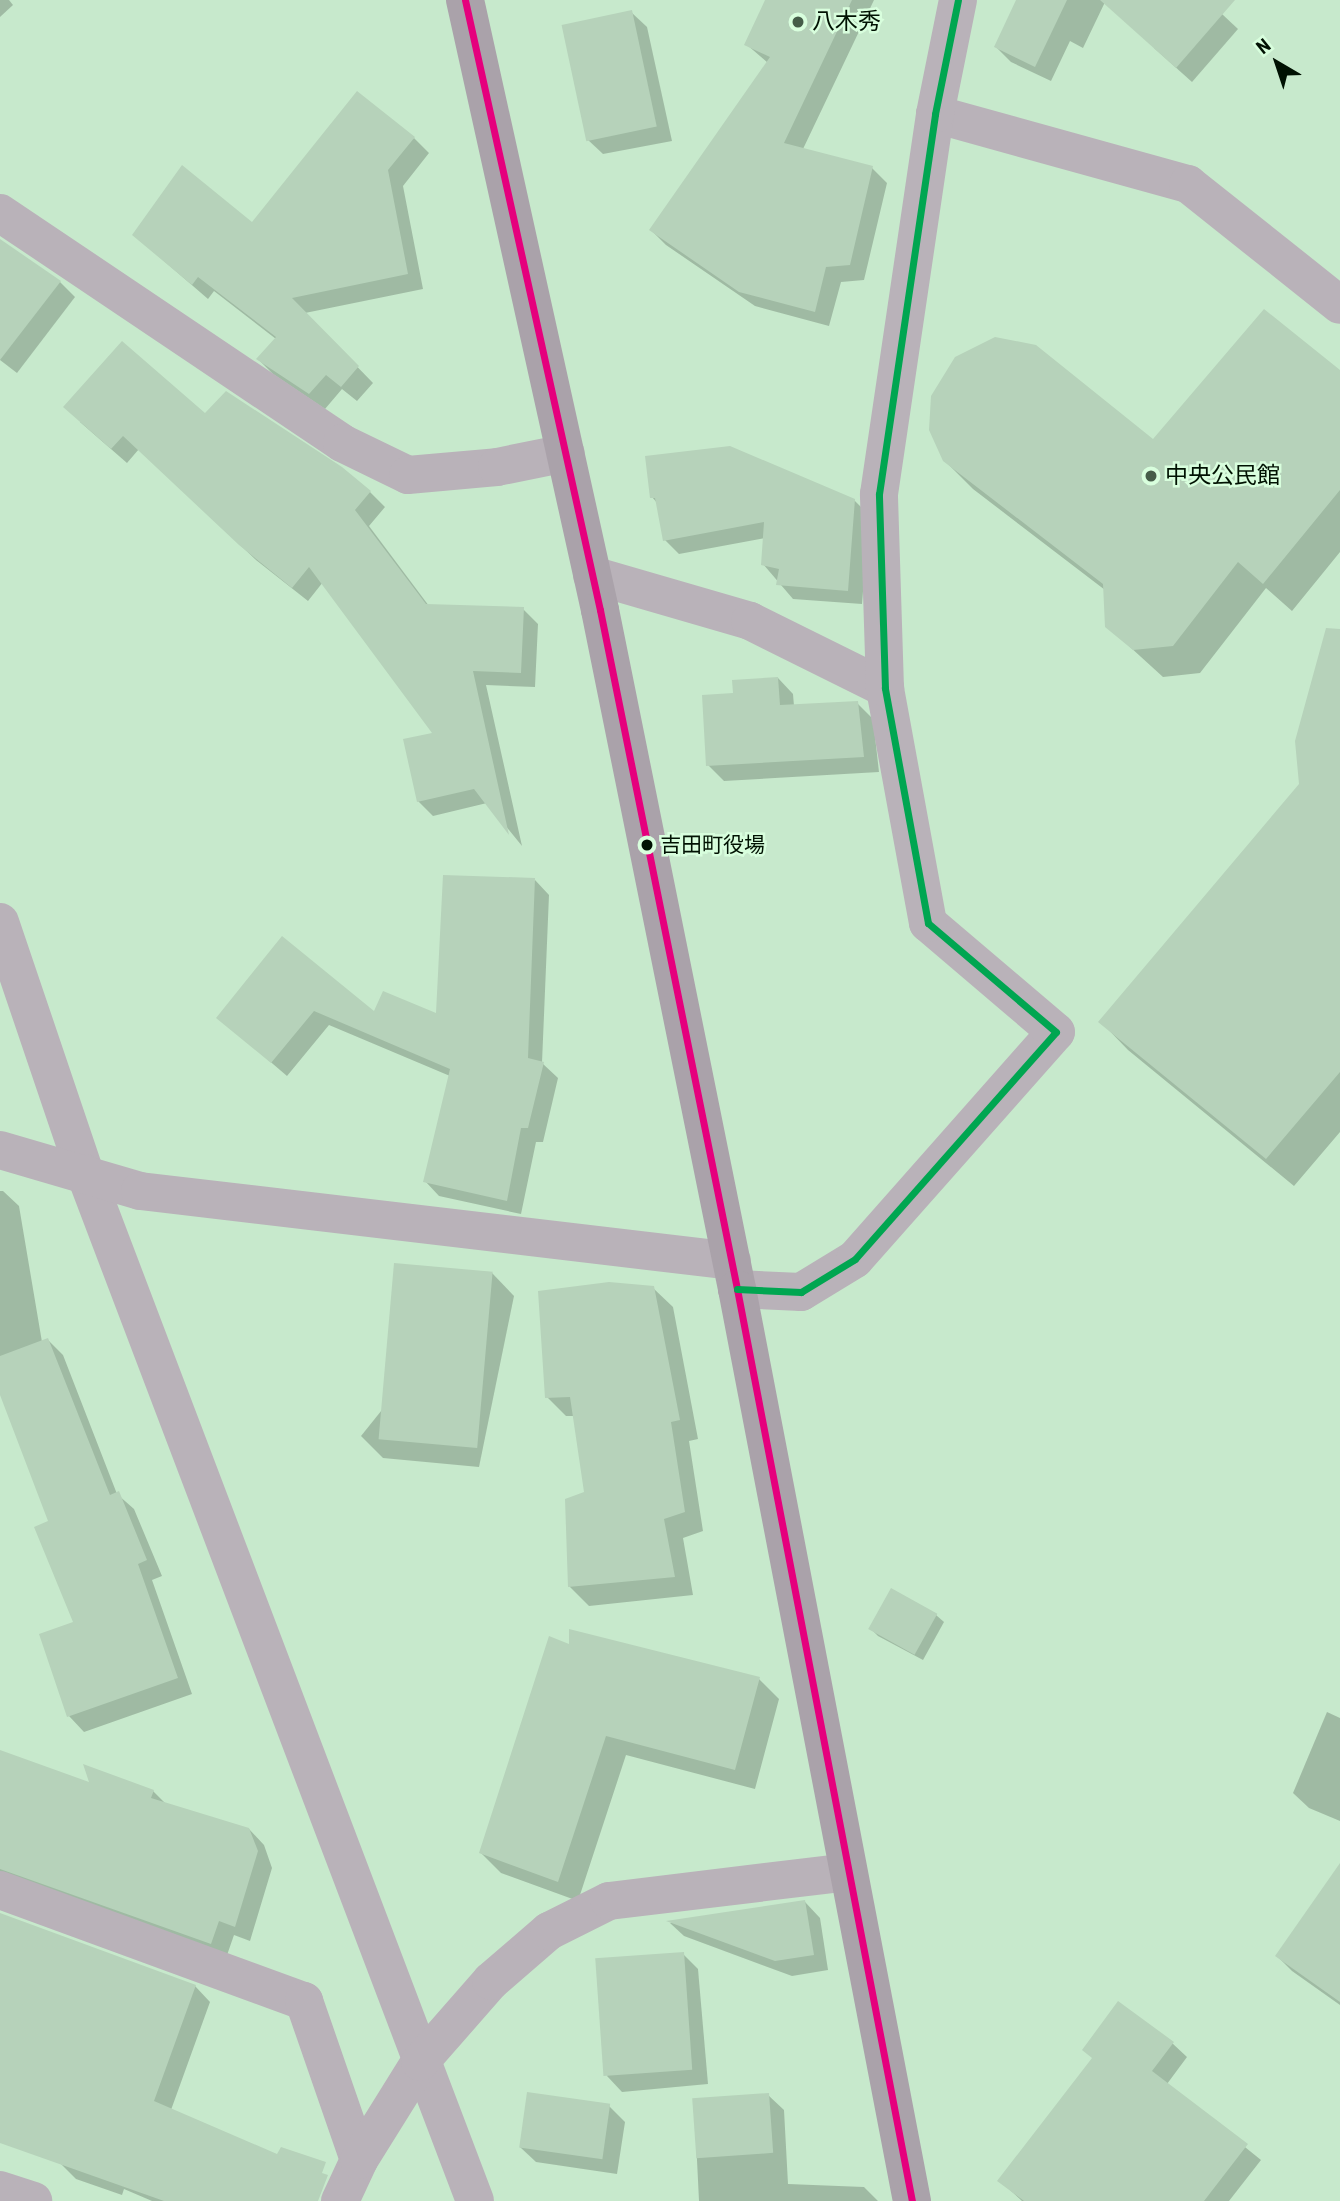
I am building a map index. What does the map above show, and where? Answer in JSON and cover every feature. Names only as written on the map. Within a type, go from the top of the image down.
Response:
[{"type":"highway","points":[[465,0],[592,575],[735,1275],[912,2201]]},
{"type":"street","points":[[0,1150],[140,1191],[735,1275],[801,1292],[855,1259],[1056,1032],[928,923],[884,688],[878,494],[935,114],[958,0]]},
{"type":"street","points":[[935,114],[1188,184],[1340,305]]},
{"type":"street","points":[[0,213],[342,443],[408,475],[497,467],[566,453]]},
{"type":"street","points":[[592,575],[750,621],[884,688]]},
{"type":"street","points":[[0,922],[85,1173],[420,2062],[475,2201]]},
{"type":"street","points":[[340,2201],[359,2160],[420,2062],[491,1981],[549,1931],[610,1901],[848,1872]]},
{"type":"street","points":[[0,1890],[304,2001],[359,2160]]},
{"type":"street","points":[[0,2190],[33,2201]]},
{"type":"building","points":[[765,0],[852,0],[784,143],[873,166],[850,265],[826,267],[815,312],[739,292],[649,230],[770,57],[744,45]]},
{"type":"building","points":[[1016,0],[1067,0],[1035,67],[994,47]]},
{"type":"building","points":[[1100,0],[1235,0],[1176,68]]},
{"type":"building","points":[[632,10],[657,126],[586,141],[562,25]]},
{"type":"building","points":[[357,91],[415,137],[388,170],[408,274],[292,298],[359,366],[341,387],[326,375],[309,394],[256,359],[276,337],[198,277],[192,285],[132,235],[182,165],[252,222]]},
{"type":"building","points":[[0,239],[61,281],[0,360]]},
{"type":"building","name":"中央公民館","points":[[1264,309],[1340,370],[1340,490],[1263,584],[1238,562],[1173,646],[1133,650],[1105,627],[1103,584],[943,461],[929,430],[931,396],[955,357],[995,337],[1036,345],[1153,439]]},
{"type":"building","points":[[122,341],[205,413],[226,391],[342,467],[371,491],[355,510],[426,604],[524,607],[521,673],[473,671],[509,835],[474,789],[417,802],[403,739],[432,733],[309,567],[292,588],[239,545],[123,436],[111,449],[63,407]]},
{"type":"building","points":[[730,446],[855,499],[848,591],[776,585],[779,569],[761,565],[764,522],[663,541],[655,498],[650,498],[645,456]]},
{"type":"building","points":[[1326,628],[1340,629],[1340,1072],[1266,1159],[1098,1022],[1299,784],[1295,741]]},
{"type":"building","points":[[778,677],[780,705],[858,701],[864,757],[706,766],[702,695],[733,693],[732,680]]},
{"type":"building","points":[[443,875],[535,878],[528,1058],[544,1062],[528,1128],[521,1128],[507,1201],[423,1182],[450,1069],[314,1011],[271,1063],[216,1018],[282,936],[374,1011],[383,991],[436,1013]]},
{"type":"building","points":[[394,1263],[493,1272],[477,1448],[379,1439]]},
{"type":"building","points":[[609,1282],[654,1286],[680,1420],[671,1422],[685,1512],[664,1519],[675,1577],[568,1587],[565,1499],[584,1492],[570,1397],[545,1398],[538,1291]]},
{"type":"building","points":[[48,1338],[110,1495],[119,1491],[147,1560],[138,1564],[178,1678],[67,1717],[39,1634],[73,1622],[34,1527],[48,1521],[0,1395],[0,1356]]},
{"type":"building","points":[[891,1588],[937,1614],[915,1655],[868,1629]]},
{"type":"building","points":[[569,1629],[760,1677],[735,1770],[606,1736],[558,1882],[479,1853],[549,1636],[569,1644]]},
{"type":"building","points":[[0,1750],[89,1782],[83,1764],[154,1790],[151,1798],[249,1828],[258,1851],[235,1927],[219,1921],[211,1944],[0,1869]]},
{"type":"building","points":[[1340,1863],[1340,2002],[1275,1956]]},
{"type":"building","points":[[805,1900],[814,1955],[775,1961],[666,1921]]},
{"type":"building","points":[[0,1913],[196,1985],[154,2101],[277,2154],[281,2147],[326,2162],[322,2173],[328,2175],[318,2201],[164,2201],[0,2143]]},
{"type":"building","points":[[684,1952],[692,2070],[603,2076],[595,1958]]},
{"type":"building","points":[[1118,2001],[1174,2042],[1152,2071],[1248,2144],[1204,2201],[1024,2201],[997,2181],[1092,2058],[1082,2050]]},
{"type":"building","points":[[527,2092],[610,2104],[602,2159],[519,2147]]},
{"type":"building","points":[[769,2093],[773,2153],[696,2158],[692,2098]]},
{"type":"transit line","points":[[465,0],[600,610],[737,1289],[912,2201]]},
{"type":"transit line","points":[[737,1289],[801,1292],[855,1259],[1056,1032],[928,923],[885,688],[879,494],[935,114],[958,0]]},
{"type":"place","name":"八木秀","points":[[798,22]]},
{"type":"place","name":"中央公民館","points":[[1151,476]]},
{"type":"place","name":"吉田町役場","points":[[647,845]]}]
